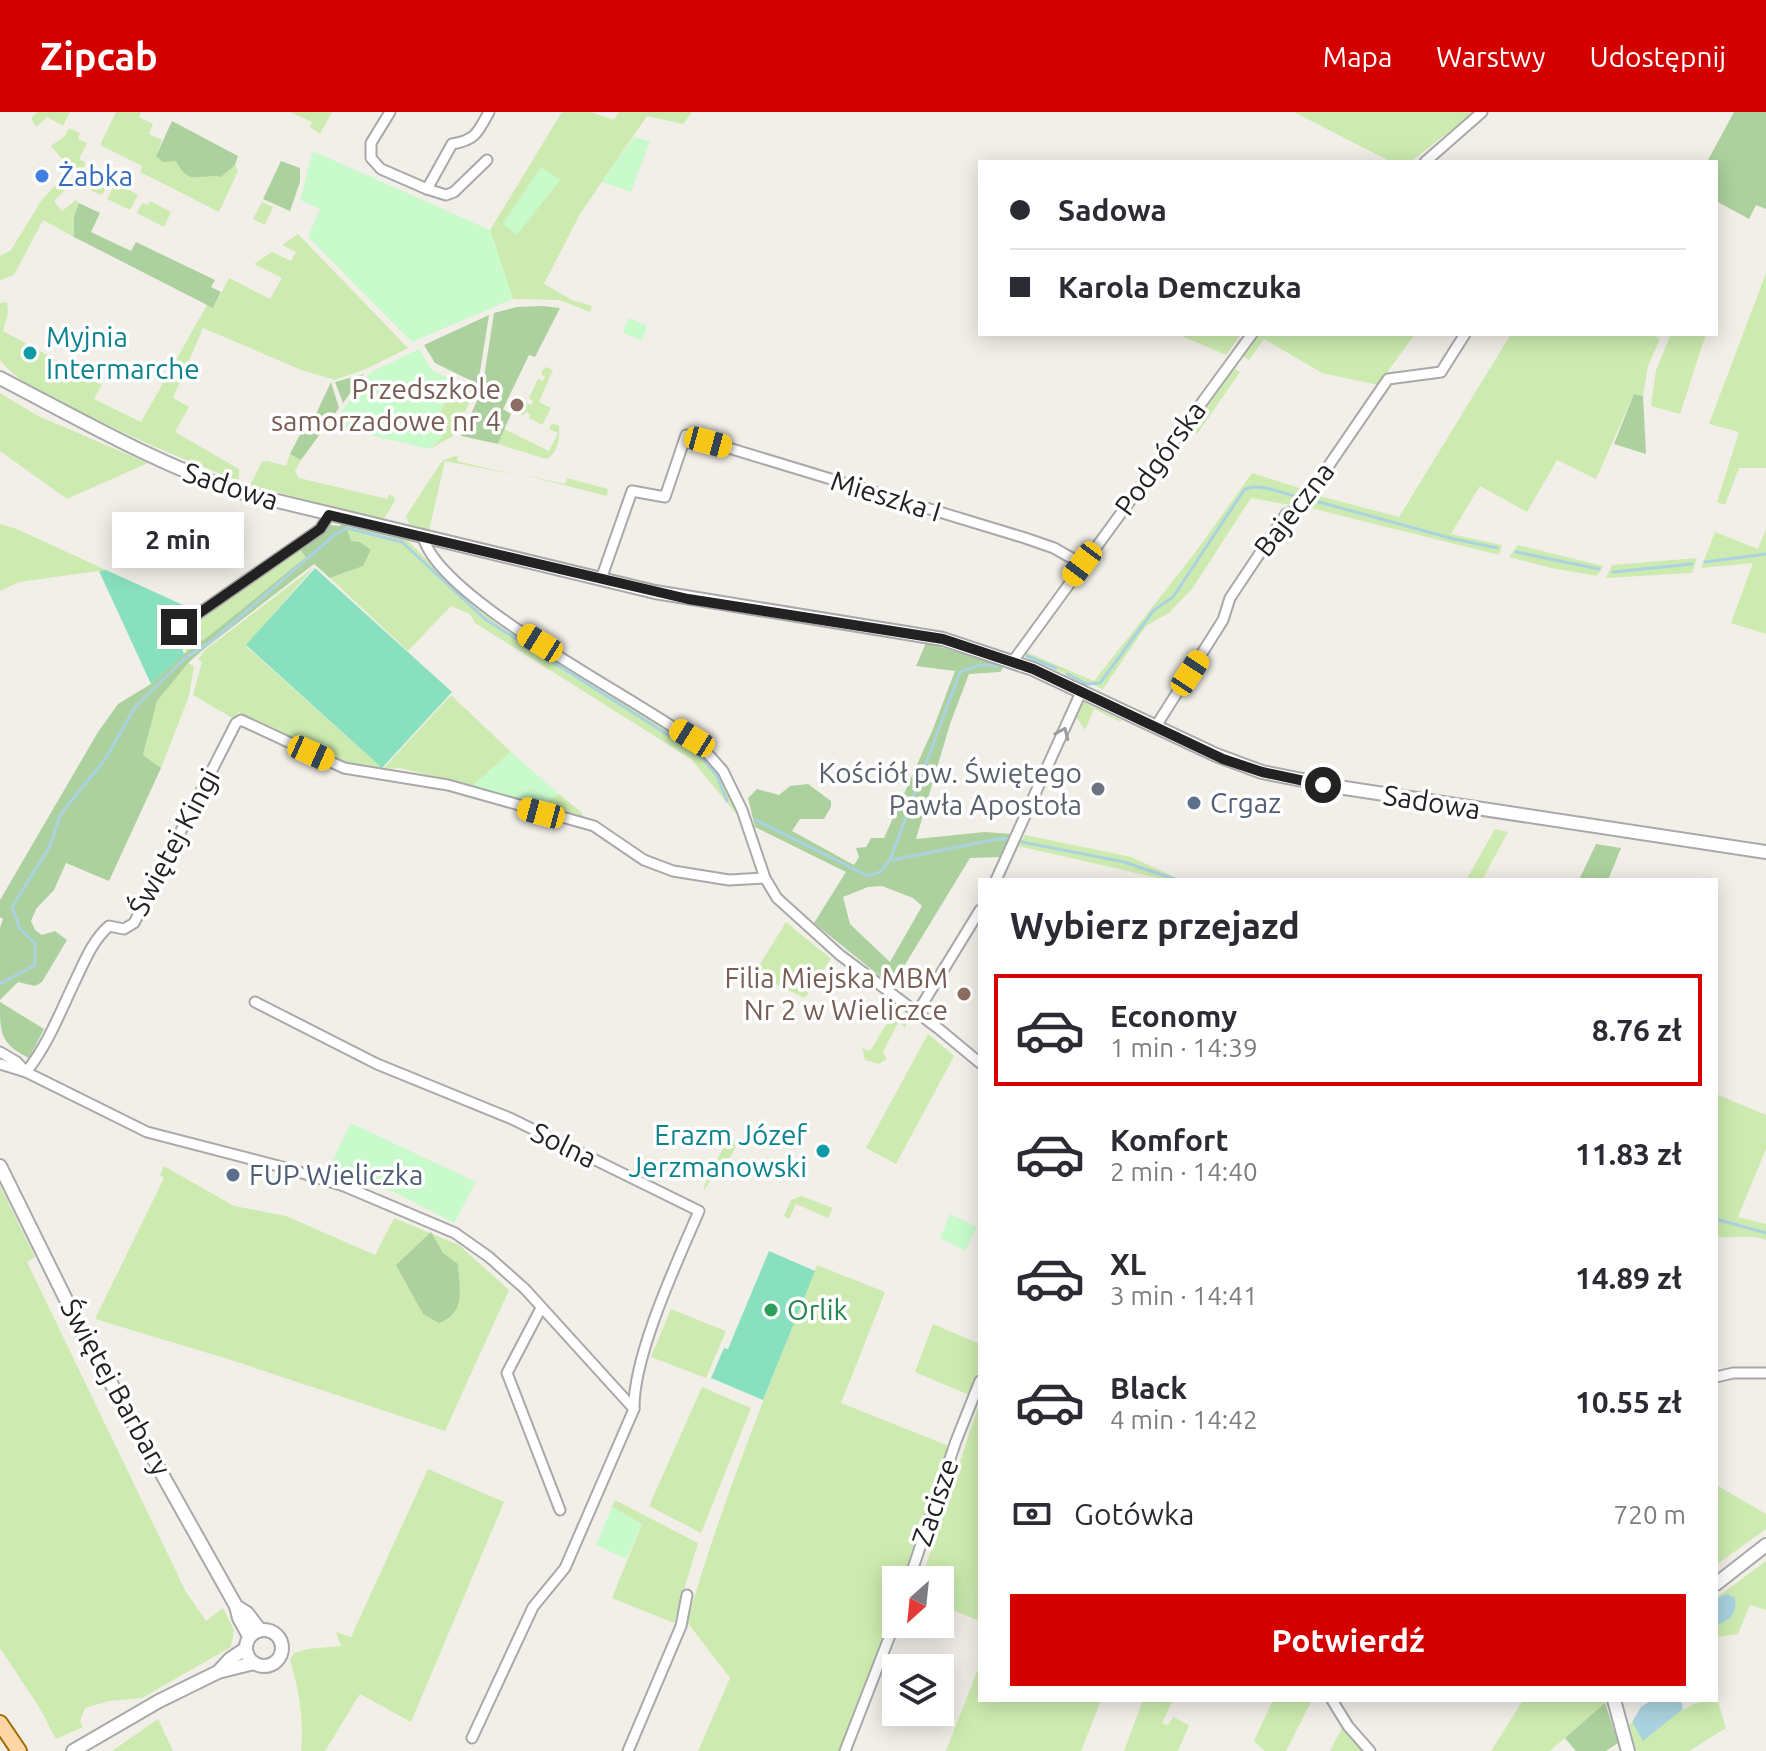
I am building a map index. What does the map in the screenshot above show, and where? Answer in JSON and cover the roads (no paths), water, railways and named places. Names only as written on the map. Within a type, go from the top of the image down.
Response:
[{"type":"main road","points":[[0,1723],[19,1751]]},
{"type":"street","points":[[390,112],[371,143],[371,158],[381,169],[446,195],[454,192],[487,160]]},
{"type":"street","points":[[427,189],[452,144],[467,141],[478,133],[489,112]]},
{"type":"street","points":[[1427,160],[1482,112]]},
{"type":"street","name":"Podgórska","points":[[1013,661],[1251,336]]},
{"type":"street","name":"Bajeczna","points":[[1156,726],[1223,620],[1230,598],[1286,514],[1299,509],[1388,379],[1441,372],[1464,336]]},
{"type":"street","name":"Sadowa","points":[[0,375],[12,385],[108,437],[187,474],[240,492],[688,599],[943,639],[1013,661],[1082,690],[1223,759],[1274,775],[1766,852]]},
{"type":"street","name":"Mieszka I","points":[[601,579],[632,491],[665,497],[686,435],[1013,534],[1054,548],[1082,564]]},
{"type":"street","points":[[179,627],[320,529],[329,515]]},
{"type":"street","points":[[423,536],[432,557],[486,608],[702,747],[723,771],[742,810],[765,878],[789,911],[815,935],[978,1061]]},
{"type":"street","points":[[997,878],[1082,690]]},
{"type":"street","name":"Świętej Kingi","points":[[26,1072],[45,1043],[102,933],[109,926],[124,929],[134,923],[236,723],[241,720],[344,768],[448,785],[594,826],[644,860],[673,871],[729,880],[765,878]]},
{"type":"street","points":[[917,1013],[978,914]]},
{"type":"street","name":"Solna","points":[[255,1002],[377,1064],[512,1119],[699,1211],[654,1324],[633,1389],[634,1409]]},
{"type":"street","points":[[0,1052],[17,1062],[26,1072]]},
{"type":"street","points":[[0,1064],[26,1072],[147,1132],[344,1186],[455,1233],[489,1257],[525,1289],[634,1409],[565,1568],[533,1607],[472,1738]]},
{"type":"street","name":"Świętej Barbary","points":[[0,1166],[80,1328],[236,1606],[247,1613],[252,1638]]},
{"type":"street","points":[[541,1308],[507,1373],[560,1510]]},
{"type":"street","points":[[1718,1377],[1733,1373],[1766,1373]]},
{"type":"street","name":"Zacisze","points":[[914,1566],[978,1386]]},
{"type":"street","points":[[1718,1582],[1766,1545]]},
{"type":"street","points":[[628,1751],[681,1626],[687,1595]]},
{"type":"street","points":[[75,1750],[159,1701],[218,1672],[254,1663],[268,1666],[276,1661],[282,1645],[276,1635],[252,1638],[218,1672]]},
{"type":"street","points":[[252,1638],[254,1663]]},
{"type":"street","points":[[845,1751],[889,1638]]},
{"type":"street","points":[[1333,1702],[1348,1726],[1370,1751]]},
{"type":"street","points":[[1615,1702],[1628,1751]]},
{"type":"water","points":[[1727,1594],[1735,1598],[1734,1612],[1718,1624],[1718,1598]]},
{"type":"water","points":[[1649,1702],[1681,1702],[1683,1709],[1643,1741],[1632,1722],[1641,1707]]},
{"type":"waterway","points":[[1067,674],[1087,684],[1100,683],[1154,610],[1173,597],[1244,490],[1261,487],[1294,496]]},
{"type":"waterway","points":[[1319,502],[1497,548]]},
{"type":"waterway","points":[[0,984],[35,965],[35,943],[20,929],[12,907],[50,846],[60,815],[106,758],[135,707],[184,659],[213,640],[337,533],[347,528],[402,542],[485,619],[700,755],[717,776],[727,801]]},
{"type":"waterway","points":[[1516,552],[1599,569]]},
{"type":"waterway","points":[[1705,562],[1766,554]]},
{"type":"waterway","points":[[1613,572],[1692,564]]},
{"type":"waterway","points":[[1027,656],[1056,668]]},
{"type":"waterway","points":[[756,820],[868,876],[880,872],[890,860],[960,672],[980,665],[998,666]]},
{"type":"waterway","points":[[892,860],[1011,839]]},
{"type":"waterway","points":[[1022,842],[1124,862],[1171,878]]},
{"type":"waterway","points":[[1718,1220],[1766,1233]]},
{"type":"place","name":"Żabka","points":[[42,176]]},
{"type":"place","name":"Myjnia Intermarche","points":[[30,353]]},
{"type":"place","name":"Przedszkole samorzadowe nr 4","points":[[517,405]]},
{"type":"place","name":"Kościół pw. Świętego Pawła Apostoła","points":[[1098,789]]},
{"type":"place","name":"Crgaz","points":[[1194,803]]},
{"type":"place","name":"Filia Miejska MBM Nr 2 w Wieliczce","points":[[964,994]]},
{"type":"place","name":"Erazm Józef Jerzmanowski","points":[[823,1151]]},
{"type":"place","name":"FUP Wieliczka","points":[[233,1175]]},
{"type":"place","name":"Orlik","points":[[771,1310]]}]
